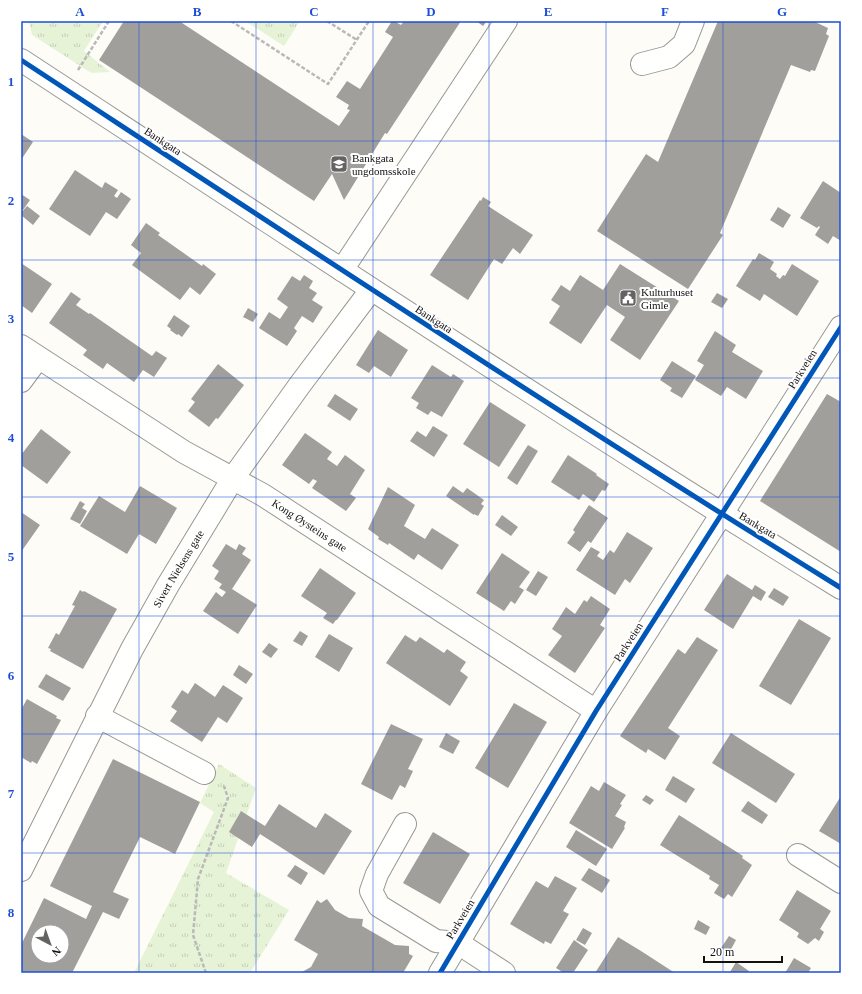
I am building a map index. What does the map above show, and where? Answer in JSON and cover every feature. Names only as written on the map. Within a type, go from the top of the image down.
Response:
[{"type":"street","points":[[342,270],[506,21]]},
{"type":"street","points":[[642,64],[669,56],[684,44],[693,21]]},
{"type":"street","name":"Bankgata","points":[[21,60],[372,290],[722,515],[841,588]]},
{"type":"street","name":"Sivert Nielsens gate","points":[[21,870],[97,716],[168,585],[233,478],[299,386],[372,290]]},
{"type":"street","name":"Parkveien","points":[[440,973],[596,711],[841,327]]},
{"type":"street","points":[[21,382],[30,352]]},
{"type":"street","name":"Kong Øysteins gate","points":[[30,352],[184,452],[263,495],[596,711]]},
{"type":"street","points":[[97,716],[204,773]]},
{"type":"street","points":[[405,824],[377,874],[372,891],[379,906],[436,941],[458,943],[504,973]]},
{"type":"street","points":[[798,855],[841,882]]},
{"type":"path","points":[[77,72],[110,21]]},
{"type":"path","points":[[232,21],[328,84],[369,21]]},
{"type":"path","points":[[327,21],[357,40]]},
{"type":"path","points":[[204,773],[218,780],[225,788],[228,798],[198,878],[193,935],[206,973]]},
{"type":"green space","points":[[29,21],[103,21],[84,51],[110,72],[92,73],[85,69],[32,35]]},
{"type":"green space","points":[[245,21],[300,21],[284,46]]},
{"type":"green space","points":[[219,764],[256,788],[226,873],[289,910],[250,973],[134,973],[214,812],[200,803]]},
{"type":"building","points":[[124,21],[179,21],[339,126],[350,110],[347,109],[349,105],[336,97],[347,81],[360,89],[393,37],[385,32],[392,21],[401,25],[404,21],[461,21],[387,134],[385,133],[344,200],[332,174],[314,201],[99,60]]},
{"type":"building","points":[[476,21],[487,21],[483,26]]},
{"type":"building","points":[[718,21],[813,21],[828,28],[826,34],[829,36],[815,71],[811,70],[810,72],[791,65],[720,233],[723,235],[688,289],[597,231],[646,154],[658,162]]},
{"type":"building","points":[[21,134],[33,142],[21,160]]},
{"type":"building","points":[[75,170],[102,188],[105,182],[118,190],[114,196],[117,198],[121,192],[131,199],[117,219],[106,212],[90,236],[49,209]]},
{"type":"building","points":[[823,181],[841,193],[841,241],[833,236],[828,244],[815,235],[820,227],[819,226],[817,228],[800,218]]},
{"type":"building","points":[[21,194],[30,200],[23,210],[21,209]]},
{"type":"building","points":[[483,197],[491,202],[488,206],[533,235],[520,254],[513,248],[502,264],[494,259],[468,300],[430,275]]},
{"type":"building","points":[[27,206],[40,216],[33,225],[21,215]]},
{"type":"building","points":[[778,207],[791,215],[783,228],[770,220]]},
{"type":"building","points":[[146,223],[160,233],[158,235],[216,274],[200,295],[190,287],[180,300],[132,265],[141,253],[131,245]]},
{"type":"building","points":[[759,253],[774,262],[770,269],[777,274],[776,276],[780,279],[783,275],[785,276],[792,264],[819,281],[797,316],[764,294],[760,301],[736,286],[753,259],[755,260]]},
{"type":"building","points":[[21,263],[52,284],[32,313],[21,305]]},
{"type":"building","points":[[620,264],[679,301],[640,360],[610,340],[625,317],[607,305],[581,344],[549,323],[560,306],[551,300],[561,285],[570,291],[580,275],[603,290]]},
{"type":"building","points":[[304,275],[313,281],[309,288],[317,293],[312,300],[323,307],[313,323],[302,316],[294,328],[297,331],[287,346],[259,328],[269,312],[280,319],[288,307],[277,299],[292,276],[300,281]]},
{"type":"building","points":[[71,292],[81,299],[76,305],[89,314],[90,313],[152,356],[156,351],[167,358],[154,377],[143,370],[134,382],[107,363],[103,369],[83,355],[87,350],[49,323]]},
{"type":"building","points":[[717,293],[728,299],[722,308],[711,302]]},
{"type":"building","points":[[248,308],[258,314],[253,322],[243,317]]},
{"type":"building","points":[[174,315],[190,326],[182,337],[170,330],[171,329],[167,326]]},
{"type":"building","points":[[378,330],[408,350],[391,377],[374,366],[369,373],[356,365]]},
{"type":"building","points":[[715,331],[736,345],[732,352],[763,371],[746,399],[727,387],[721,396],[695,380],[704,365],[697,361]]},
{"type":"building","points":[[672,361],[696,376],[682,398],[670,391],[672,388],[660,380]]},
{"type":"building","points":[[218,364],[244,385],[218,419],[216,418],[209,427],[188,411],[195,402],[191,399]]},
{"type":"building","points":[[432,365],[451,377],[453,374],[464,381],[442,417],[431,411],[428,415],[416,408],[419,403],[411,398]]},
{"type":"building","points":[[335,394],[358,409],[350,421],[327,406]]},
{"type":"building","points":[[827,394],[841,402],[841,552],[760,501]]},
{"type":"building","points":[[490,402],[526,425],[499,467],[463,444]]},
{"type":"building","points":[[433,426],[448,435],[434,457],[410,441],[417,431],[426,437]]},
{"type":"building","points":[[41,429],[71,452],[47,484],[21,465],[21,455]]},
{"type":"building","points":[[305,433],[332,452],[327,459],[337,466],[345,455],[365,470],[350,494],[356,498],[346,511],[312,488],[317,481],[313,479],[309,484],[282,465]]},
{"type":"building","points":[[528,445],[538,451],[517,485],[507,478]]},
{"type":"building","points":[[568,455],[597,474],[596,475],[609,484],[605,491],[602,490],[594,502],[583,494],[579,500],[551,482]]},
{"type":"building","points":[[140,486],[177,508],[156,544],[139,534],[127,554],[80,526],[99,496],[125,512]]},
{"type":"building","points":[[453,486],[463,493],[467,488],[484,500],[481,504],[484,506],[478,516],[474,515],[446,496]]},
{"type":"building","points":[[388,487],[415,505],[404,526],[425,539],[432,528],[459,545],[442,570],[418,554],[414,560],[389,543],[388,545],[378,539],[379,537],[368,529]]},
{"type":"building","points":[[80,501],[85,504],[82,508],[87,511],[80,524],[70,519]]},
{"type":"building","points":[[589,505],[608,518],[591,543],[588,541],[580,552],[567,543],[575,532],[573,530]]},
{"type":"building","points":[[21,512],[40,525],[21,552]]},
{"type":"building","points":[[502,515],[518,527],[511,536],[495,525]]},
{"type":"building","points":[[627,532],[653,548],[630,583],[625,579],[615,595],[576,570],[591,547],[600,552],[597,556],[603,560],[610,550],[614,553]]},
{"type":"building","points":[[226,544],[236,550],[239,544],[246,548],[242,554],[251,560],[232,589],[257,605],[238,634],[203,611],[216,592],[222,597],[226,592],[219,588],[222,584],[214,579],[219,571],[212,566]]},
{"type":"building","points":[[502,553],[530,572],[519,587],[524,590],[515,604],[511,601],[504,611],[476,593]]},
{"type":"building","points":[[320,568],[356,593],[333,624],[323,618],[327,613],[301,596]]},
{"type":"building","points":[[538,571],[548,577],[536,596],[526,590]]},
{"type":"building","points":[[727,574],[752,590],[755,585],[766,592],[761,601],[753,596],[733,629],[704,610]]},
{"type":"building","points":[[774,588],[789,597],[783,606],[768,597]]},
{"type":"building","points":[[80,590],[117,609],[83,669],[50,651],[51,649],[48,648],[56,633],[59,635],[75,606],[72,605]]},
{"type":"building","points":[[591,596],[610,609],[600,625],[605,628],[575,673],[548,655],[562,636],[552,629],[566,607],[575,614],[584,600],[587,602]]},
{"type":"building","points":[[799,619],[831,638],[791,705],[759,686]]},
{"type":"building","points":[[300,631],[308,636],[302,646],[293,641]]},
{"type":"building","points":[[329,634],[353,648],[339,672],[315,657]]},
{"type":"building","points":[[405,635],[416,642],[420,637],[444,653],[447,649],[466,662],[460,671],[468,677],[450,706],[386,663]]},
{"type":"building","points":[[697,637],[718,650],[668,728],[680,736],[665,760],[648,749],[646,753],[620,736],[678,649],[685,654]]},
{"type":"building","points":[[269,643],[278,649],[271,658],[262,652]]},
{"type":"building","points":[[239,665],[253,674],[246,684],[233,675]]},
{"type":"building","points":[[46,674],[71,688],[63,701],[38,687]]},
{"type":"building","points":[[195,683],[215,697],[223,685],[243,698],[227,723],[218,717],[202,742],[170,721],[177,711],[171,707],[182,690],[188,694]]},
{"type":"building","points":[[27,699],[57,716],[56,718],[61,720],[37,764],[32,761],[31,763],[21,757],[21,710]]},
{"type":"building","points":[[514,703],[547,722],[508,788],[475,768]]},
{"type":"building","points":[[391,724],[423,739],[408,769],[413,771],[405,788],[400,785],[392,800],[361,784]]},
{"type":"building","points":[[446,733],[460,741],[453,754],[439,747]]},
{"type":"building","points":[[731,733],[795,774],[776,803],[712,763]]},
{"type":"building","points":[[113,759],[200,802],[175,854],[140,837],[113,892],[129,899],[119,919],[103,912],[72,973],[21,973],[21,945],[30,927],[30,964],[70,964],[70,924],[31,924],[44,898],[86,919],[92,906],[50,886]]},
{"type":"building","points":[[673,776],[695,789],[686,803],[665,790]]},
{"type":"building","points":[[604,782],[626,795],[615,816],[626,822],[625,828],[612,849],[569,823],[591,786],[599,791]]},
{"type":"building","points":[[646,795],[654,800],[650,805],[642,800]]},
{"type":"building","points":[[841,796],[841,844],[819,831]]},
{"type":"building","points":[[748,801],[768,815],[762,824],[741,811]]},
{"type":"building","points":[[279,804],[316,828],[325,813],[352,831],[324,875],[260,834],[252,847],[229,832],[241,811],[265,826]]},
{"type":"building","points":[[679,815],[743,856],[742,858],[752,865],[732,897],[728,894],[724,899],[714,893],[719,885],[709,879],[710,876],[660,845]]},
{"type":"building","points":[[576,830],[607,849],[596,866],[566,847]]},
{"type":"building","points":[[433,832],[470,854],[440,904],[403,883]]},
{"type":"building","points":[[295,865],[308,873],[301,885],[287,876]]},
{"type":"building","points":[[589,868],[610,880],[602,893],[581,880]]},
{"type":"building","points":[[555,876],[577,888],[563,911],[569,914],[551,944],[545,941],[544,944],[510,924],[536,881],[548,888]]},
{"type":"building","points":[[797,890],[831,911],[820,929],[824,932],[819,941],[815,938],[808,944],[797,937],[799,933],[779,920]]},
{"type":"building","points":[[327,899],[335,910],[349,918],[363,919],[362,926],[395,945],[409,946],[409,954],[413,956],[403,973],[300,973],[311,967],[318,954],[294,940],[317,900],[321,903]]},
{"type":"building","points":[[698,920],[710,927],[706,935],[694,929]]},
{"type":"building","points":[[583,928],[592,933],[585,945],[576,940]]},
{"type":"building","points":[[729,936],[736,940],[729,953],[721,948]]},
{"type":"building","points":[[618,937],[641,951],[675,973],[595,973]]},
{"type":"building","points":[[574,940],[588,950],[573,973],[564,973],[556,968]]},
{"type":"building","points":[[794,958],[811,968],[808,973],[785,973]]},
{"type":"building","points":[[736,962],[749,971],[748,973],[730,972]]},
{"type":"cycle path","points":[[21,60],[532,393],[737,524],[841,588]]},
{"type":"cycle path","points":[[440,973],[596,711],[841,327]]},
{"type":"place","name":"Bankgata ungdomsskole","points":[[339,164]]},
{"type":"place","name":"Kulturhuset Gimle","points":[[628,298]]}]
